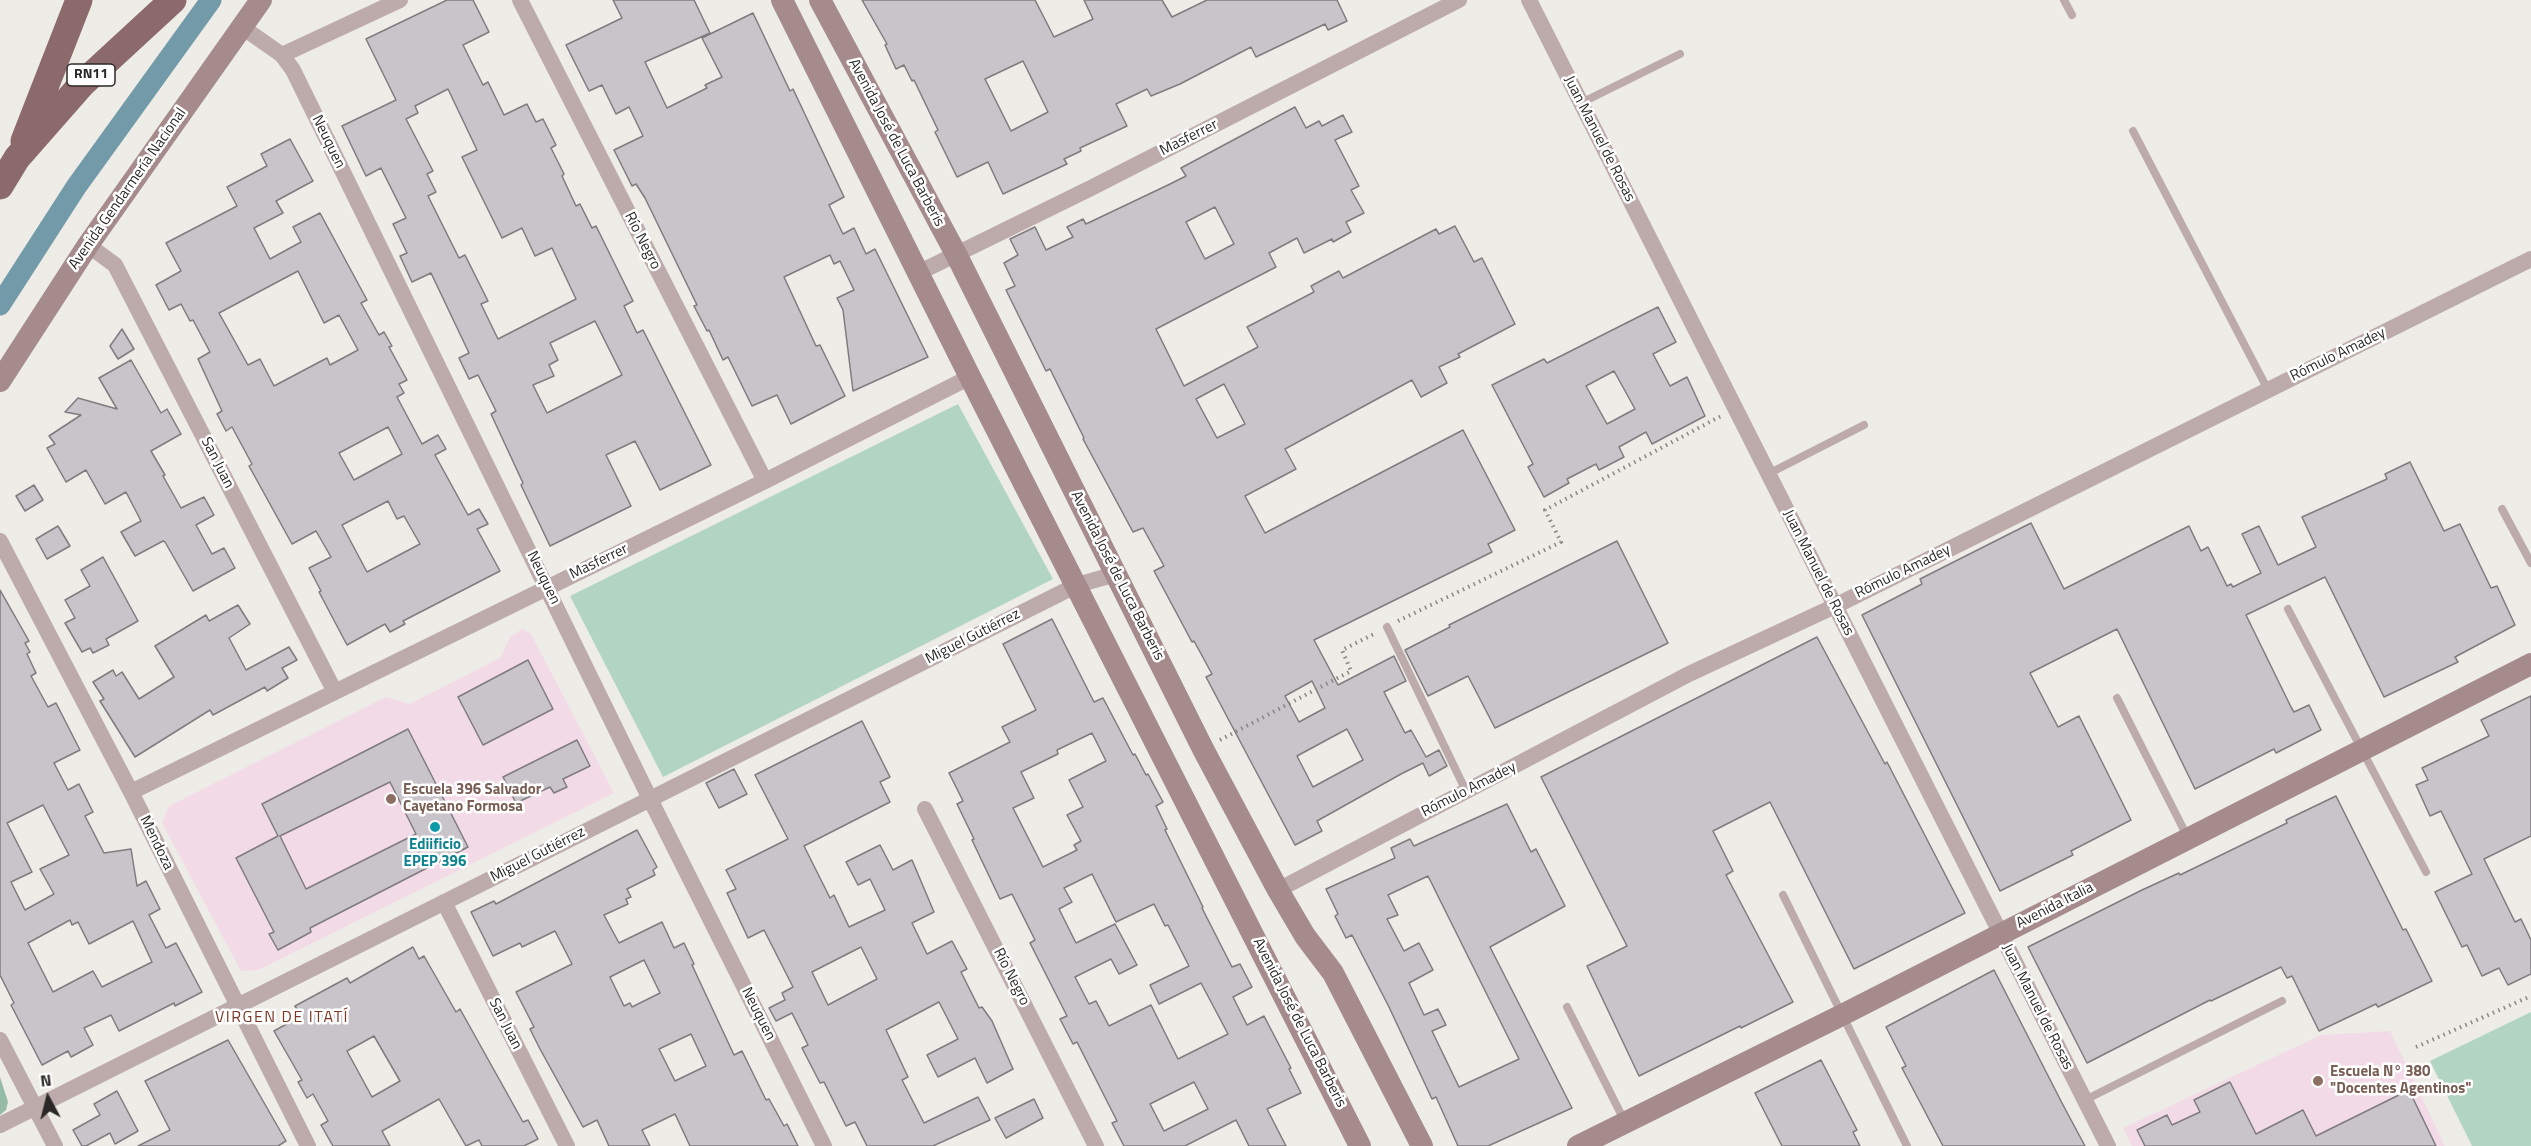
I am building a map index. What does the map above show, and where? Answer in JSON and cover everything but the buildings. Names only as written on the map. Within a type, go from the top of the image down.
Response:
[{"type":"highway","name":"RN11","points":[[0,186],[17,158],[79,0]]},
{"type":"highway","name":"RN11","points":[[17,158],[82,84],[173,0]]},
{"type":"main road","name":"Avenida Gendarmería Nacional","points":[[0,381],[88,245],[261,0]]},
{"type":"main road","name":"Avenida José de Luca Barberis","points":[[782,0],[970,377],[1360,1146]]},
{"type":"main road","name":"Avenida José de Luca Barberis","points":[[820,0],[956,254],[1203,749],[1278,890],[1305,936],[1333,973],[1422,1146]]},
{"type":"main road","name":"Avenida Italia","points":[[1578,1146],[1842,1015],[2531,664]]},
{"type":"street","points":[[282,55],[400,0]]},
{"type":"street","name":"Río Negro","points":[[520,0],[765,482]]},
{"type":"street","name":"Masferrer","points":[[918,273],[1091,188],[1459,0]]},
{"type":"street","name":"Juan Manuel de Rosas","points":[[1529,0],[2108,1146]]},
{"type":"street","name":"Neuquen","points":[[242,27],[282,55],[298,81],[650,799],[824,1146]]},
{"type":"street","name":"San Juan","points":[[88,245],[115,265],[335,692]]},
{"type":"street","name":"Rómulo Amadey","points":[[1278,890],[1689,674],[1835,606],[2531,259]]},
{"type":"street","name":"Masferrer","points":[[130,792],[765,482],[970,377]]},
{"type":"street","name":"Mendoza","points":[[0,541],[130,792],[308,1146]]},
{"type":"street","name":"Miguel Gutiérrez","points":[[0,1125],[1077,585],[1116,574]]},
{"type":"street","name":"Río Negro","points":[[926,809],[1096,1146]]},
{"type":"street","name":"San Juan","points":[[444,902],[567,1146]]},
{"type":"street","points":[[0,1041],[55,1146]]},
{"type":"lane","points":[[2064,0],[2072,15]]},
{"type":"lane","points":[[1581,103],[1680,54]]},
{"type":"lane","points":[[2133,131],[2268,390]]},
{"type":"lane","points":[[1768,474],[1864,425]]},
{"type":"lane","points":[[2502,509],[2531,563]]},
{"type":"lane","points":[[2289,609],[2426,872]]},
{"type":"lane","points":[[1387,627],[1466,791]]},
{"type":"lane","points":[[2117,698],[2188,838]]},
{"type":"lane","points":[[1782,895],[1906,1146]]},
{"type":"lane","points":[[2085,1100],[2282,1001]]},
{"type":"lane","points":[[1567,1007],[1625,1122]]},
{"type":"path","points":[[1203,749],[1352,671],[1342,650],[1561,542],[1545,510],[1735,408]]},
{"type":"path","points":[[2416,1047],[2531,996]]},
{"type":"shaded area","name":"Escuela 396 Salvador Cayetano Formosa","points":[[522,629],[531,634],[614,793],[258,970],[241,971],[162,823],[169,806],[386,697],[410,704],[500,658],[510,637]]},
{"type":"shaded area","name":"Escuela N° 380 \"Docentes Agentinos\"","points":[[2390,1031],[2445,1146],[2132,1146],[2123,1128],[2321,1035]]},
{"type":"green space","points":[[958,404],[1053,579],[663,777],[570,596]]},
{"type":"green space","points":[[2531,1012],[2531,1146],[2472,1146],[2430,1061]]},
{"type":"green space","points":[[0,1077],[8,1102],[6,1110],[0,1115]]},
{"type":"waterway","points":[[0,305],[76,187],[211,0]]},
{"type":"place","name":"Escuela 396 Salvador Cayetano Formosa","points":[[391,799]]},
{"type":"place","name":"Ediificio EPEP 396","points":[[435,827]]},
{"type":"place","name":"Escuela N° 380 \"Docentes Agentinos\"","points":[[2318,1081]]},
{"type":"district","name":"VIRGEN DE ITATÍ","points":[[282,1018]]}]
